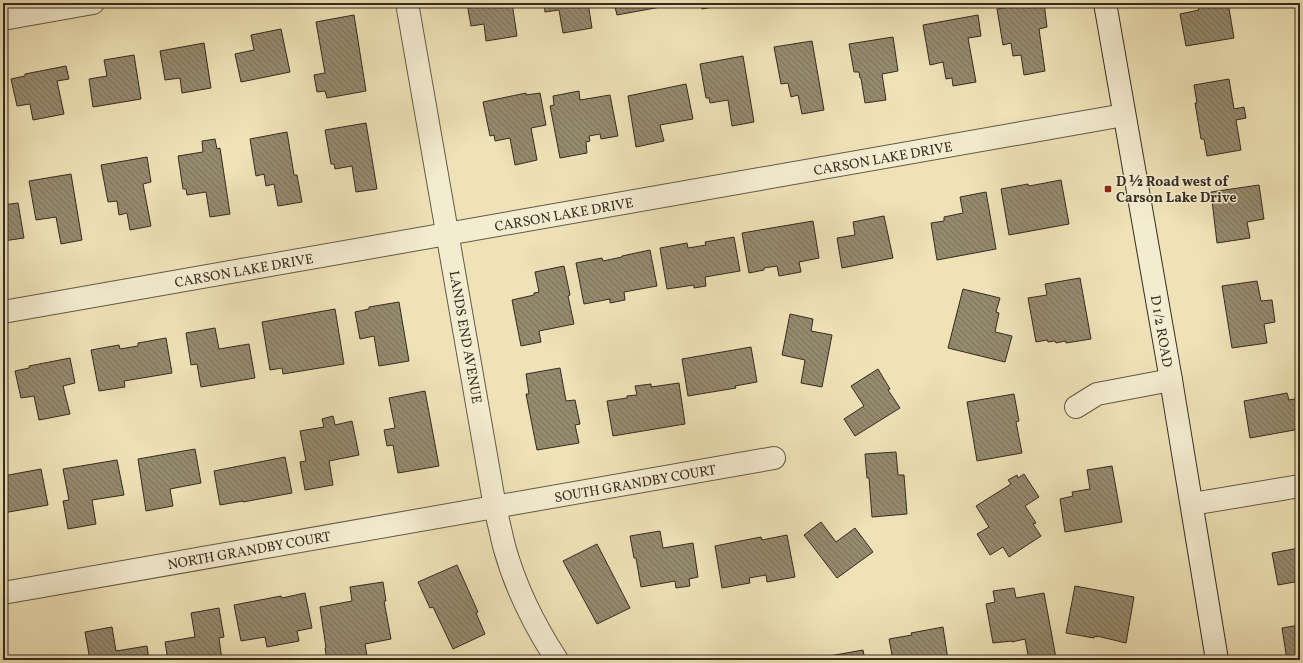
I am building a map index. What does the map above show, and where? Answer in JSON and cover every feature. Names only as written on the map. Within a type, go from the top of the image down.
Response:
[{"type":"street","points":[[3,19],[93,3]]},
{"type":"street","name":"LANDS END AVENUE","points":[[407,3],[495,507],[504,546],[516,580],[530,613],[545,642],[557,660]]},
{"type":"street","name":"D 1/2 ROAD","points":[[1105,3],[1171,380],[1217,660]]},
{"type":"street","name":"CARSON LAKE DRIVE","points":[[3,312],[1124,115]]},
{"type":"street","points":[[1076,407],[1097,394],[1171,380]]},
{"type":"street","name":"SOUTH GRANDBY COURT","points":[[495,507],[774,458]]},
{"type":"street","points":[[1192,504],[1300,486]]},
{"type":"street","name":"NORTH GRANDBY COURT","points":[[3,594],[495,507]]},
{"type":"building","points":[[467,3],[512,3],[517,36],[486,41],[484,24],[471,26]]},
{"type":"building","points":[[544,3],[588,3],[592,28],[563,33],[559,10],[545,12]]},
{"type":"building","points":[[614,3],[665,3],[666,6],[617,15]]},
{"type":"building","points":[[700,3],[734,3],[702,9]]},
{"type":"building","points":[[1034,3],[1044,3],[1047,27],[1039,29],[1045,71],[1024,75],[1021,55],[1013,56],[1011,43],[1003,45],[997,9]]},
{"type":"building","points":[[1197,3],[1228,3],[1234,38],[1186,46],[1180,14],[1199,10]]},
{"type":"building","points":[[354,15],[366,91],[327,98],[325,91],[317,92],[314,75],[325,73],[316,22]]},
{"type":"building","points":[[978,15],[981,36],[968,38],[976,82],[953,86],[952,78],[946,79],[943,62],[930,65],[923,25]]},
{"type":"building","points":[[281,29],[290,72],[241,82],[235,54],[254,50],[251,35]]},
{"type":"building","points":[[893,37],[898,71],[882,74],[886,100],[865,103],[861,78],[859,72],[854,72],[849,44]]},
{"type":"building","points":[[812,41],[824,110],[802,114],[798,95],[791,97],[788,83],[781,84],[774,47]]},
{"type":"building","points":[[204,43],[211,88],[182,93],[180,78],[165,80],[160,51]]},
{"type":"building","points":[[134,55],[141,99],[93,107],[89,79],[107,76],[104,60]]},
{"type":"building","points":[[743,56],[754,122],[732,126],[728,100],[710,103],[709,98],[706,98],[700,64]]},
{"type":"building","points":[[66,66],[69,79],[57,81],[64,114],[33,120],[30,104],[17,106],[11,79],[25,76],[25,74]]},
{"type":"building","points":[[1229,79],[1234,109],[1244,107],[1246,118],[1236,120],[1241,150],[1207,156],[1204,139],[1201,139],[1195,103],[1197,103],[1194,85]]},
{"type":"building","points":[[686,84],[693,119],[660,125],[664,141],[636,147],[628,96]]},
{"type":"building","points":[[579,91],[580,100],[610,95],[618,136],[601,139],[600,134],[589,136],[590,141],[586,142],[587,153],[560,158],[550,106],[554,105],[553,96]]},
{"type":"building","points":[[526,93],[526,95],[540,93],[546,125],[531,128],[537,160],[515,165],[510,138],[495,141],[494,135],[490,136],[483,102]]},
{"type":"building","points":[[366,123],[377,189],[356,192],[352,166],[335,169],[334,164],[331,164],[325,130]]},
{"type":"building","points":[[287,132],[294,175],[297,175],[302,202],[278,206],[274,184],[266,186],[264,174],[256,176],[250,139]]},
{"type":"building","points":[[215,139],[217,149],[220,148],[230,214],[210,217],[206,192],[187,195],[186,189],[183,189],[178,156],[203,152],[202,141]]},
{"type":"building","points":[[147,157],[151,182],[143,184],[151,226],[130,230],[127,213],[119,215],[117,201],[108,202],[101,165]]},
{"type":"building","points":[[71,174],[82,240],[61,244],[56,217],[36,220],[29,181]]},
{"type":"building","points":[[1061,180],[1069,224],[1009,235],[1001,189]]},
{"type":"building","points":[[1259,185],[1264,219],[1247,222],[1250,238],[1217,243],[1211,192]]},
{"type":"building","points":[[986,192],[996,249],[937,260],[931,223],[944,221],[944,217],[963,213],[960,197]]},
{"type":"building","points":[[18,203],[24,238],[3,241],[3,205]]},
{"type":"building","points":[[884,216],[893,258],[842,268],[837,238],[855,235],[853,222]]},
{"type":"building","points":[[813,221],[819,258],[799,262],[801,272],[779,276],[777,266],[764,268],[764,270],[749,273],[742,233]]},
{"type":"building","points":[[734,237],[740,271],[705,277],[706,286],[694,288],[694,285],[667,289],[660,248],[687,243],[688,248],[706,245],[705,242]]},
{"type":"building","points":[[650,250],[657,286],[624,292],[625,300],[610,303],[610,299],[584,304],[576,263],[602,258],[603,261]]},
{"type":"building","points":[[564,266],[574,324],[539,331],[541,342],[521,346],[512,300],[534,295],[534,293],[539,292],[535,272]]},
{"type":"building","points":[[1080,278],[1091,339],[1066,343],[1065,341],[1056,343],[1055,341],[1048,342],[1047,340],[1036,342],[1028,298],[1047,295],[1045,284]]},
{"type":"building","points":[[1257,281],[1261,301],[1272,300],[1275,322],[1264,324],[1267,343],[1232,348],[1222,286]]},
{"type":"building","points":[[963,289],[1000,298],[996,312],[999,313],[995,332],[1012,336],[1005,362],[948,348]]},
{"type":"building","points":[[399,302],[409,361],[379,366],[374,336],[360,339],[355,312],[369,309],[369,307]]},
{"type":"building","points":[[335,309],[344,364],[283,374],[282,368],[270,370],[262,322]]},
{"type":"building","points":[[790,314],[813,319],[811,331],[832,335],[822,387],[801,383],[805,360],[782,355]]},
{"type":"building","points":[[215,328],[219,349],[249,344],[255,378],[201,387],[197,364],[191,365],[186,333]]},
{"type":"building","points":[[166,338],[172,373],[124,381],[125,387],[99,391],[91,350],[119,345],[120,349],[138,346],[138,343]]},
{"type":"building","points":[[751,347],[757,382],[735,386],[736,388],[688,396],[682,359]]},
{"type":"building","points":[[70,358],[75,383],[63,386],[70,414],[39,420],[34,396],[21,398],[15,371],[29,368],[29,366]]},
{"type":"building","points":[[560,368],[566,401],[575,400],[580,424],[575,425],[579,443],[537,450],[526,394],[529,394],[526,374]]},
{"type":"building","points":[[878,369],[890,389],[888,390],[900,408],[855,436],[844,419],[864,406],[851,386]]},
{"type":"building","points":[[679,383],[685,424],[613,436],[607,401],[637,395],[635,386],[651,384],[651,387]]},
{"type":"building","points":[[425,391],[439,466],[398,473],[393,445],[387,446],[384,430],[395,428],[389,398]]},
{"type":"building","points":[[1287,393],[1289,400],[1300,398],[1300,429],[1250,438],[1244,401]]},
{"type":"building","points":[[1014,394],[1019,421],[1016,422],[1022,453],[977,461],[967,402]]},
{"type":"building","points":[[333,416],[335,425],[352,421],[359,455],[329,461],[333,485],[305,490],[300,462],[306,461],[300,431],[324,427],[322,419]]},
{"type":"building","points":[[195,449],[201,483],[170,489],[173,506],[146,511],[138,459]]},
{"type":"building","points":[[896,452],[898,475],[904,475],[907,514],[872,517],[869,478],[867,478],[865,454]]},
{"type":"building","points":[[285,457],[292,493],[220,505],[214,471]]},
{"type":"building","points":[[117,460],[124,495],[92,500],[96,524],[68,529],[63,501],[69,500],[63,469]]},
{"type":"building","points":[[1112,466],[1122,522],[1065,532],[1060,499],[1073,496],[1072,492],[1090,489],[1087,470]]},
{"type":"building","points":[[41,469],[48,505],[3,513],[3,476]]},
{"type":"building","points":[[1024,474],[1039,497],[1025,506],[1036,523],[1033,524],[1041,536],[1009,557],[1003,547],[990,555],[977,534],[989,527],[976,506],[1011,484],[1008,480],[1017,475],[1018,478]]},
{"type":"building","points":[[821,522],[836,542],[855,528],[873,552],[837,578],[804,535]]},
{"type":"building","points":[[660,531],[663,548],[693,543],[698,577],[689,579],[690,586],[676,588],[675,581],[641,587],[636,558],[634,558],[630,536]]},
{"type":"building","points":[[787,535],[795,577],[767,582],[766,575],[749,578],[750,583],[722,588],[715,546],[761,537],[762,540]]},
{"type":"building","points":[[1298,543],[1300,543],[1300,581],[1278,585],[1272,553],[1299,548]]},
{"type":"building","points":[[597,544],[630,608],[597,624],[563,561]]},
{"type":"building","points":[[457,565],[478,612],[476,613],[485,634],[453,649],[433,607],[430,608],[418,582]]},
{"type":"building","points":[[383,582],[386,601],[384,601],[391,639],[365,644],[367,656],[345,660],[327,660],[320,607],[352,601],[350,587]]},
{"type":"building","points":[[1075,586],[1134,597],[1126,643],[1097,636],[1094,638],[1066,633]]},
{"type":"building","points":[[1014,588],[1016,598],[1044,593],[1056,658],[1029,660],[1025,639],[1012,642],[993,643],[986,604],[995,602],[993,591]]},
{"type":"building","points":[[305,593],[312,628],[297,631],[299,641],[267,647],[265,637],[241,641],[234,605]]},
{"type":"building","points":[[219,608],[224,637],[219,638],[222,660],[168,660],[165,642],[195,637],[191,613]]},
{"type":"building","points":[[1300,625],[1300,660],[1287,660],[1282,628]]},
{"type":"building","points":[[112,627],[116,651],[147,646],[149,660],[90,660],[85,632]]},
{"type":"building","points":[[943,627],[948,660],[893,660],[889,639]]},
{"type":"building","points":[[863,650],[865,660],[807,660]]},
{"type":"building","points":[[757,656],[757,660],[737,660],[737,659]]},
{"type":"place","name":"D ½ Road west of Carson Lake Drive","points":[[1108,189]]}]
